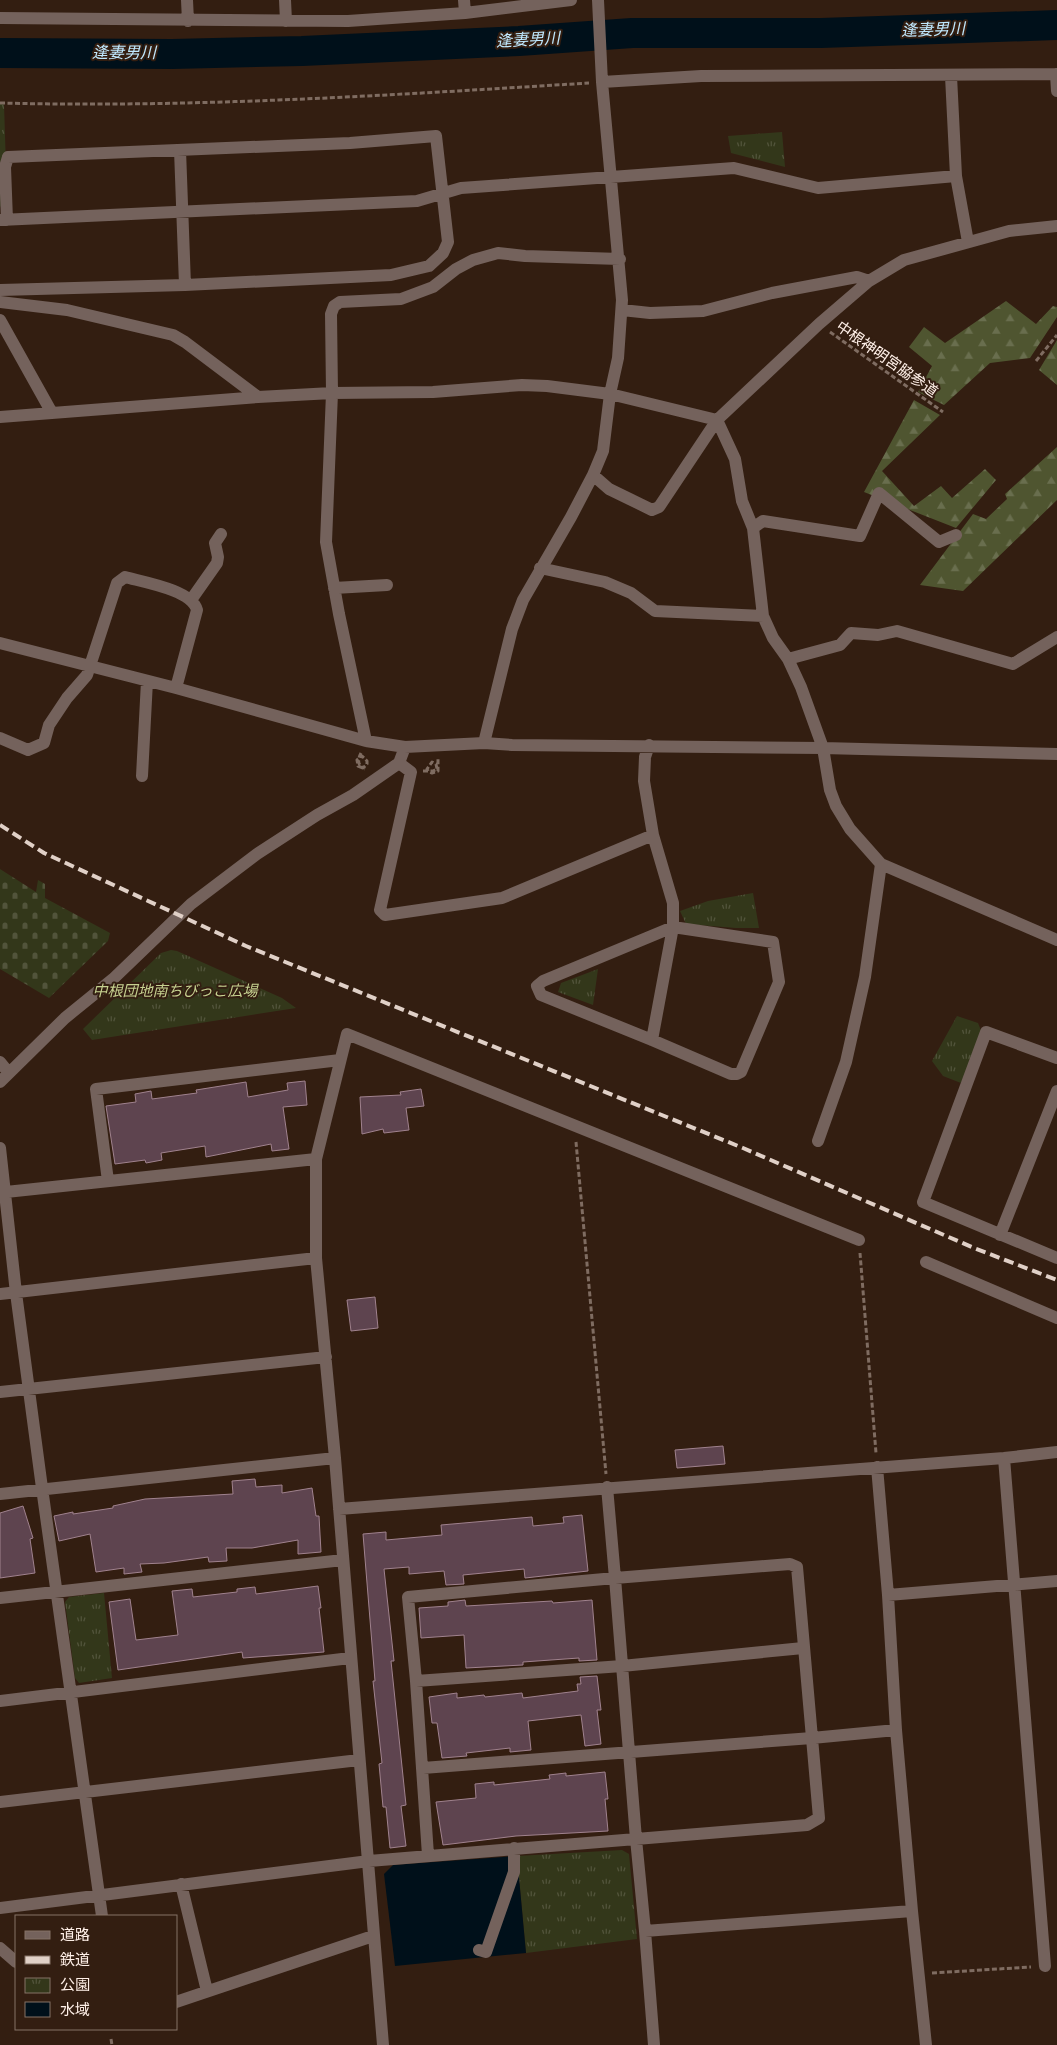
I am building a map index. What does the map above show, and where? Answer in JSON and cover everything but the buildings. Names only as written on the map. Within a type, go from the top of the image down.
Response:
[{"type":"street","points":[[187,0],[188,21]]},
{"type":"street","points":[[285,0],[286,21]]},
{"type":"street","points":[[0,18],[348,21],[465,6],[571,0]]},
{"type":"street","points":[[484,743],[512,630],[523,600],[593,475],[603,451],[610,394],[618,358],[622,310],[620,259],[602,78],[598,3]]},
{"type":"street","points":[[602,78],[1057,74],[1057,91]]},
{"type":"street","points":[[951,76],[956,176],[968,242]]},
{"type":"street","points":[[0,290],[185,286],[391,275],[429,266],[443,253],[448,242],[441,193],[436,136],[350,143],[8,156],[3,220],[417,201],[441,193],[461,188],[734,168],[818,188],[956,176]]},
{"type":"street","points":[[180,150],[185,286]]},
{"type":"street","points":[[593,475],[609,488],[652,510],[658,507],[717,420],[819,324],[869,282],[904,260],[1009,231],[1057,226]]},
{"type":"street","points":[[365,745],[326,542],[332,393],[331,314],[334,306],[340,302],[401,299],[433,287],[473,260],[498,253],[620,259]]},
{"type":"street","points":[[622,310],[650,313],[704,311],[772,293],[857,277],[869,282]]},
{"type":"street","points":[[0,302],[67,310],[173,335],[258,397]]},
{"type":"street","points":[[0,320],[52,413]]},
{"type":"street","points":[[0,417],[258,397],[332,393],[433,392],[522,385],[547,386],[610,394],[717,420]]},
{"type":"street","points":[[717,420],[735,459],[742,501],[753,528],[763,616],[801,686],[823,748],[830,790],[836,806],[850,829],[881,864],[1057,940]]},
{"type":"street","points":[[753,528],[763,521],[860,536],[879,493],[939,542],[956,535]]},
{"type":"street","points":[[191,600],[217,562],[216,543],[221,534]]},
{"type":"street","points":[[540,568],[605,582],[631,593],[655,610],[763,616]]},
{"type":"street","points":[[0,738],[28,750],[44,743],[49,725],[91,667],[117,582],[125,577],[176,592],[191,600],[196,606],[197,610],[176,688]]},
{"type":"street","points":[[334,588],[387,585]]},
{"type":"street","points":[[788,659],[840,645],[851,633],[878,635],[897,631],[1012,664],[1057,636]]},
{"type":"street","points":[[0,643],[176,688],[365,745],[405,746],[484,743],[512,745],[823,748],[1057,754]]},
{"type":"street","points":[[142,776],[146,681]]},
{"type":"street","points":[[0,1082],[65,1018],[113,979],[191,904],[257,854],[317,815],[353,795],[399,763],[405,746]]},
{"type":"street","points":[[649,746],[644,781],[653,836],[673,903],[673,927],[652,1040]]},
{"type":"street","points":[[399,763],[410,772],[409,783],[380,910],[385,916],[502,898],[653,836]]},
{"type":"street","points":[[818,1141],[846,1062],[865,977],[881,864]]},
{"type":"street","points":[[673,927],[774,942],[779,982],[741,1072],[737,1074],[731,1074],[541,995],[537,986],[543,981],[673,927]]},
{"type":"street","points":[[1057,1058],[986,1032],[923,1202],[1057,1258]]},
{"type":"street","points":[[383,2045],[358,1760],[340,1509],[316,1258],[316,1160],[348,1034],[859,1240]]},
{"type":"street","points":[[108,1181],[96,1089],[340,1060]]},
{"type":"street","points":[[0,1062],[9,1073]]},
{"type":"street","points":[[1000,1234],[1057,1091]]},
{"type":"street","points":[[0,1148],[16,1293],[83,1792],[102,1915]]},
{"type":"street","points":[[6,1192],[316,1160]]},
{"type":"street","points":[[0,1294],[316,1258]]},
{"type":"street","points":[[926,1262],[1057,1318]]},
{"type":"street","points":[[0,1392],[326,1357]]},
{"type":"street","points":[[340,1509],[877,1466],[1004,1458],[1057,1452]]},
{"type":"street","points":[[0,1494],[335,1458]]},
{"type":"street","points":[[1004,1458],[1045,1966]]},
{"type":"street","points":[[877,1466],[888,1596],[896,1730],[926,2045]]},
{"type":"street","points":[[607,1487],[636,1839],[646,1931],[654,2045]]},
{"type":"street","points":[[0,1598],[343,1560]]},
{"type":"street","points":[[0,1908],[368,1861],[807,1825],[818,1818],[798,1567],[790,1564],[408,1597],[423,1768],[428,1856]]},
{"type":"street","points":[[888,1596],[1057,1581]]},
{"type":"street","points":[[416,1681],[622,1666],[803,1648]]},
{"type":"street","points":[[0,1701],[350,1658]]},
{"type":"street","points":[[423,1768],[896,1730]]},
{"type":"street","points":[[0,1802],[358,1760]]},
{"type":"street","points":[[479,1950],[486,1952],[514,1872],[514,1848]]},
{"type":"street","points":[[181,1884],[207,1992]]},
{"type":"street","points":[[646,1931],[912,1911]]},
{"type":"street","points":[[178,2001],[373,1936]]},
{"type":"street","points":[[0,1948],[15,1961]]},
{"type":"path","points":[[0,103],[91,105],[322,99],[602,78]]},
{"type":"path","name":"中根神明宮脇参道","points":[[819,324],[943,412]]},
{"type":"path","points":[[1036,361],[1057,335]]},
{"type":"path","points":[[365,745],[359,757],[358,761],[358,763],[363,768],[367,764],[367,760],[362,756],[360,757],[357,760],[358,766],[360,768],[370,768]]},
{"type":"path","points":[[433,771],[437,768],[436,764],[432,762],[428,765],[429,772],[438,771],[439,752]]},
{"type":"path","points":[[575,1126],[607,1487]]},
{"type":"path","points":[[859,1240],[877,1466]]},
{"type":"path","points":[[919,1974],[1045,1966]]},
{"type":"path","points":[[111,2039],[112,2045]]},
{"type":"green space","points":[[0,104],[4,104],[7,200],[0,207]]},
{"type":"green space","points":[[782,132],[785,167],[731,153],[728,136]]},
{"type":"green space","points":[[1006,301],[1036,324],[1053,306],[1057,307],[1057,317],[1030,358],[990,363],[944,405],[918,392],[932,366],[909,347],[924,327],[945,343]]},
{"type":"green space","points":[[1057,340],[1057,385],[1039,370]]},
{"type":"green space","points":[[914,400],[940,415],[882,471],[914,506],[941,486],[952,498],[985,469],[996,480],[956,528],[864,492]]},
{"type":"green space","points":[[1057,447],[1057,500],[963,591],[920,585],[973,514],[986,519],[1007,499],[1005,494]]},
{"type":"green space","points":[[0,869],[36,892],[38,880],[45,884],[45,898],[110,933],[108,941],[49,998],[0,969]]},
{"type":"green space","points":[[753,893],[759,928],[686,924],[680,911],[708,901]]},
{"type":"green space","name":"中根団地南ちびっこ広場","points":[[171,950],[282,998],[296,1008],[92,1040],[83,1029],[161,953]]},
{"type":"green space","points":[[598,969],[593,1005],[558,992],[561,983]]},
{"type":"green space","points":[[957,1016],[978,1023],[982,1033],[961,1083],[943,1076],[932,1061]]},
{"type":"green space","points":[[104,1593],[112,1678],[79,1683],[75,1678],[65,1602],[69,1597]]},
{"type":"green space","points":[[622,1850],[629,1854],[637,1939],[526,1953],[517,1856]]},
{"type":"water","points":[[517,1856],[526,1953],[395,1966],[384,1874],[393,1865]]},
{"type":"waterway","name":"逢妻男川","points":[[0,53],[172,54],[302,51],[519,41],[632,33],[821,33],[1057,25]]},
{"type":"railway","points":[[0,825],[44,853],[246,946],[743,1148],[974,1248],[1057,1280]]}]
